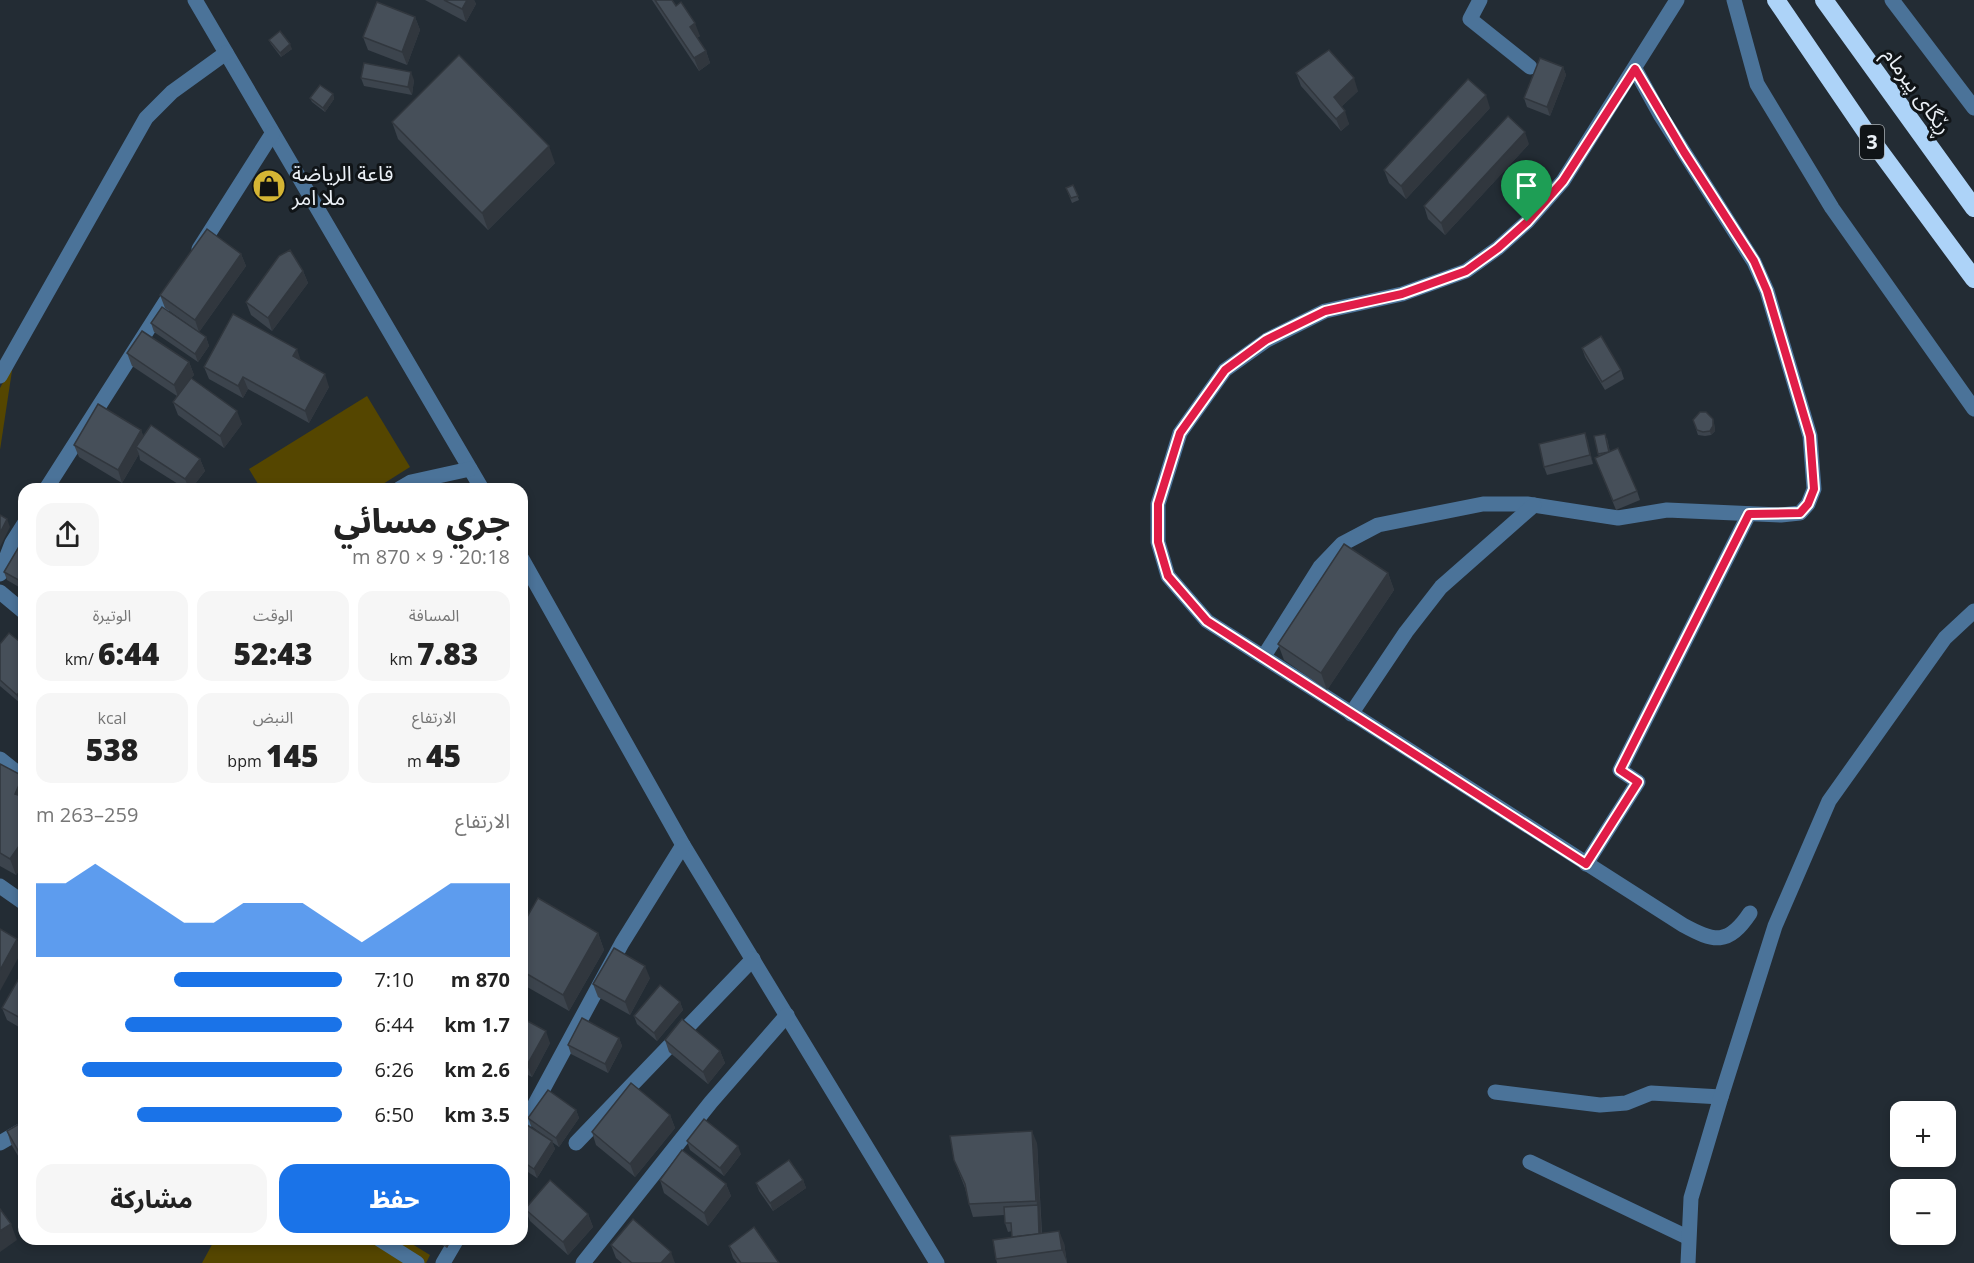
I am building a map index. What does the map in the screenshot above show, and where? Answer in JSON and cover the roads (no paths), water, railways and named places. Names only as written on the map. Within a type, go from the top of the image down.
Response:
[{"type":"highway","name":"3","points":[[1776,0],[1870,138],[1974,279]]},
{"type":"highway","name":"ڕێگای پیرمام","points":[[1824,0],[1974,208]]},
{"type":"street","points":[[195,0],[478,483]]},
{"type":"street","points":[[1480,0],[1470,19],[1530,67]]},
{"type":"street","points":[[1677,0],[1563,181],[1527,222],[1498,248],[1466,271],[1402,294],[1325,311],[1266,340],[1225,370],[1180,433],[1158,504],[1158,542],[1168,576],[1207,621],[1586,864],[1704,937],[1714,939],[1727,937],[1740,928],[1750,913]]},
{"type":"street","points":[[1734,0],[1757,84],[1832,208],[1974,409]]},
{"type":"street","points":[[1892,0],[1974,108]]},
{"type":"street","points":[[0,376],[146,118],[172,92],[226,53]]},
{"type":"street","points":[[1264,656],[1320,567],[1342,544],[1360,532],[1378,525],[1483,504],[1534,505],[1618,518],[1667,510],[1749,514],[1800,513],[1808,504],[1814,489],[1810,436],[1767,291],[1754,261],[1667,125],[1635,69]]},
{"type":"street","points":[[50,483],[272,134]]},
{"type":"street","points":[[409,483],[470,469]]},
{"type":"street","points":[[1351,714],[1406,632],[1441,587],[1534,505]]},
{"type":"street","points":[[1586,864],[1638,782],[1620,770],[1749,514]]},
{"type":"street","points":[[0,574],[18,534]]},
{"type":"street","points":[[528,570],[683,845],[788,1015],[933,1262]]},
{"type":"street","points":[[0,592],[18,607]]},
{"type":"street","points":[[1688,1263],[1687,1238],[1691,1198],[1775,926],[1829,801],[1945,638],[1974,611]]},
{"type":"street","points":[[0,759],[18,773]]},
{"type":"street","points":[[528,1117],[622,943],[683,845]]},
{"type":"street","points":[[0,886],[18,899]]},
{"type":"street","points":[[576,1143],[753,959]]},
{"type":"street","points":[[590,1261],[711,1102],[788,1015]]},
{"type":"street","points":[[1495,1092],[1600,1106],[1626,1103],[1652,1093],[1722,1097]]},
{"type":"street","points":[[0,1143],[18,1132]]},
{"type":"street","points":[[1530,1162],[1687,1238]]},
{"type":"street","points":[[388,1245],[417,1263]]},
{"type":"street","points":[[443,1263],[454,1245]]},
{"type":"place","name":"قاعة الرياضة ملا امر","points":[[269,186]]}]
